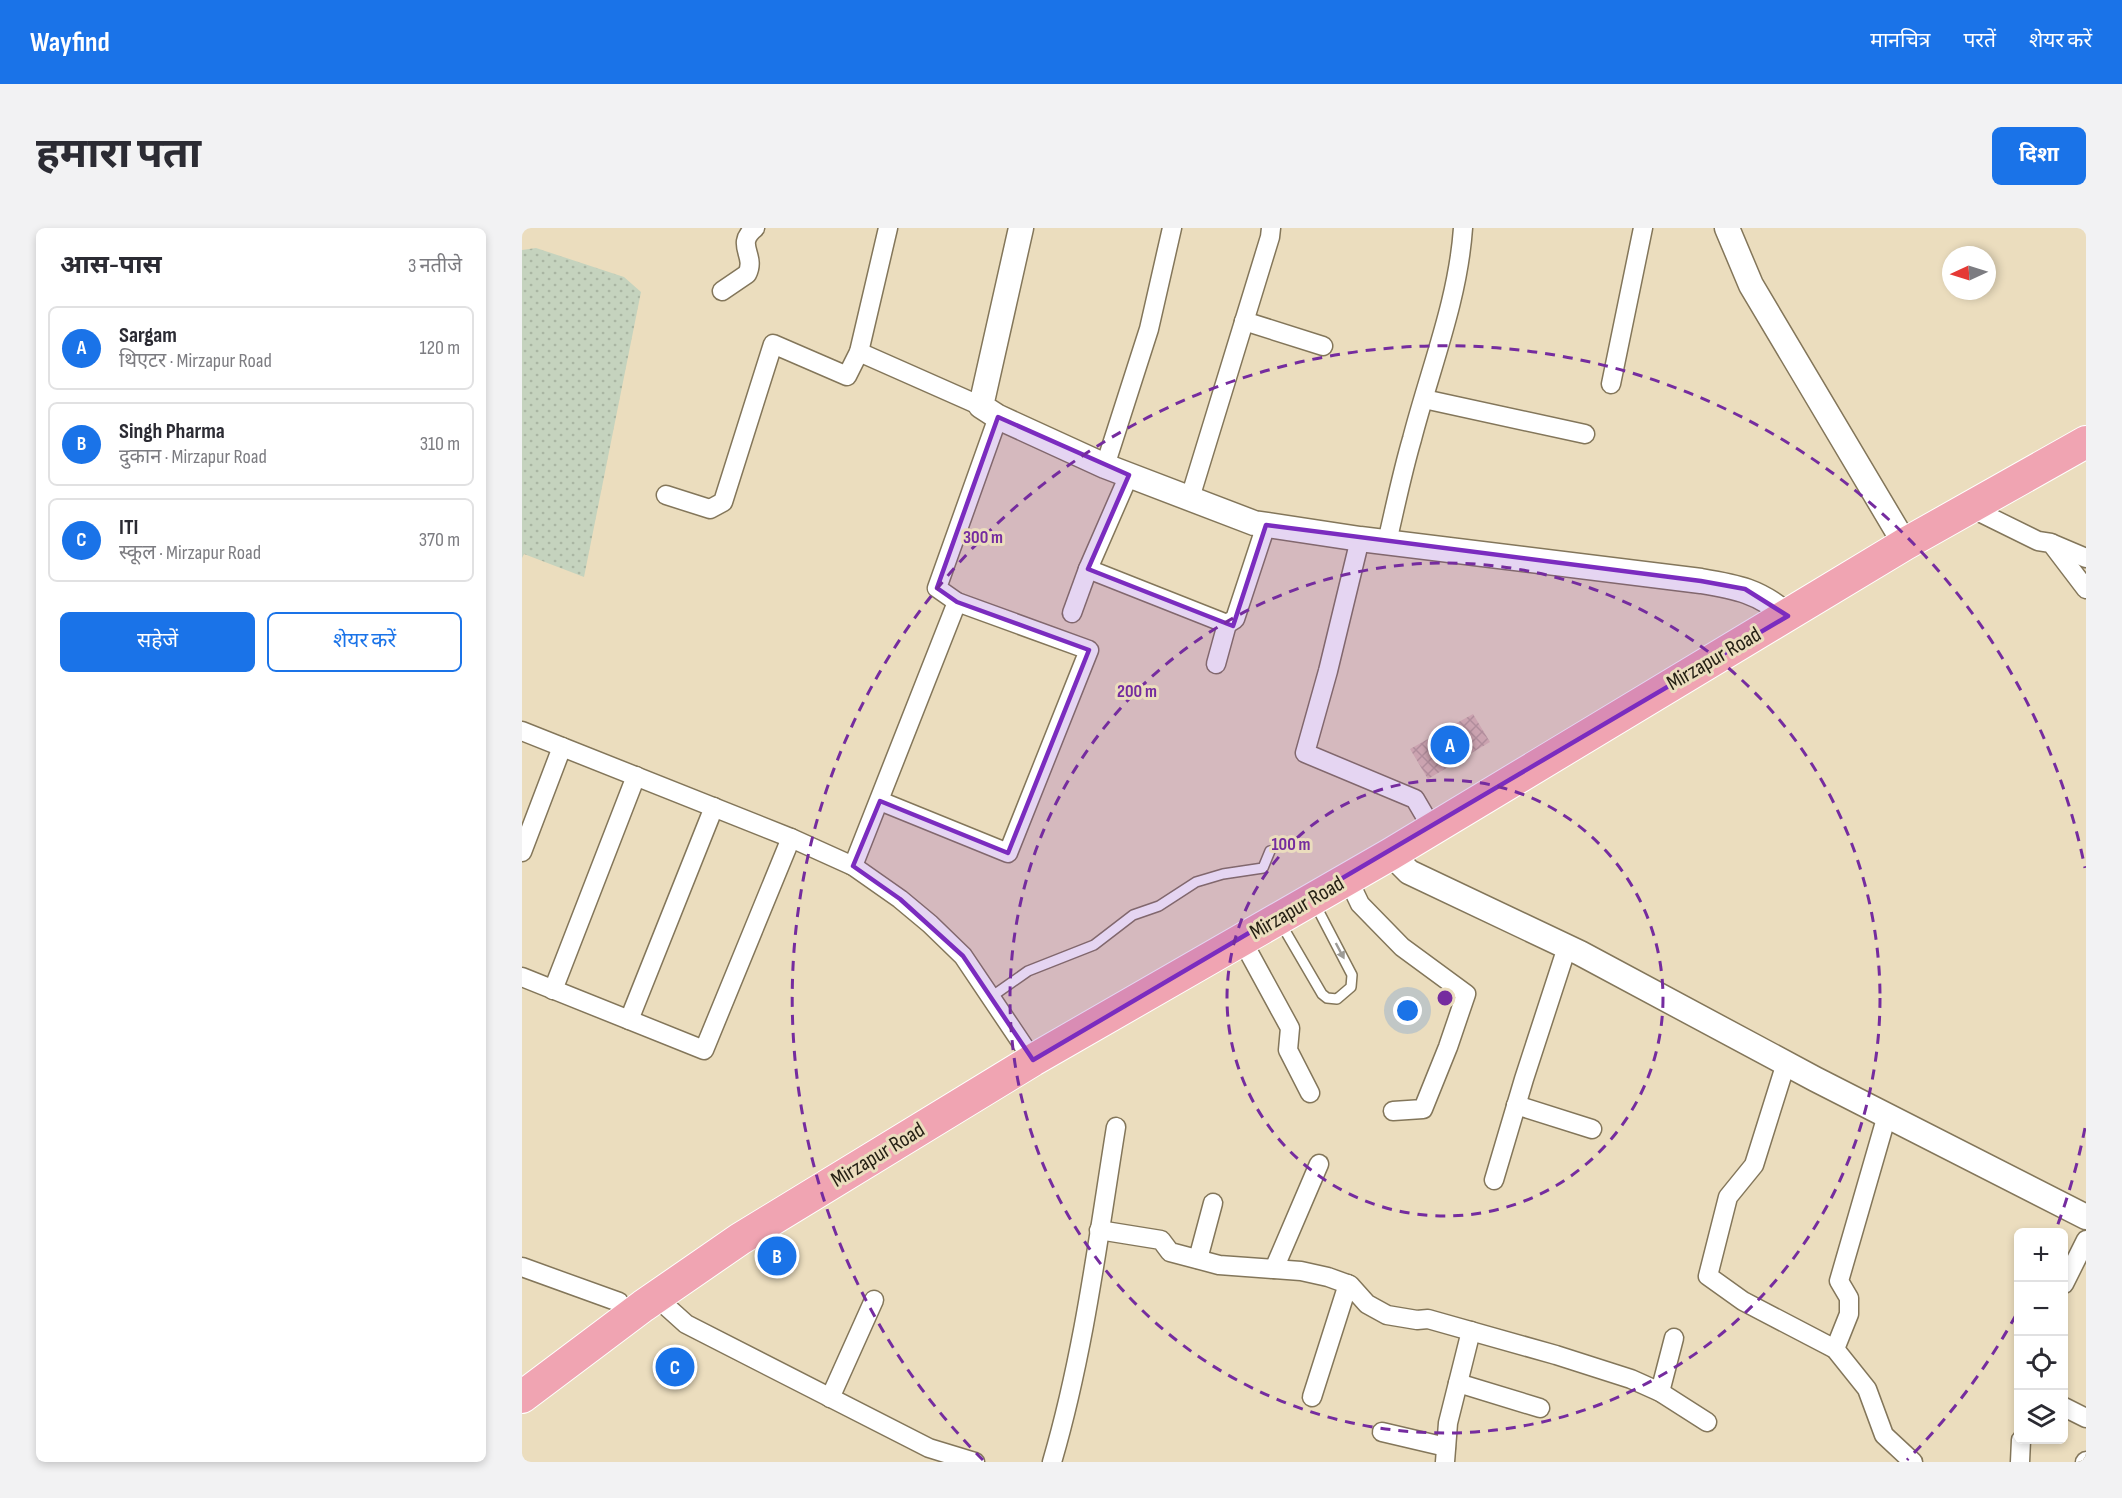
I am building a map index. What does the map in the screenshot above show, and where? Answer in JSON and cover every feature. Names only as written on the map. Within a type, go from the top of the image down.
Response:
[{"type":"highway","name":"Mirzapur Road","points":[[522,1397],[656,1297],[740,1239],[1154,971],[1428,820],[1782,610],[2086,420]]},
{"type":"highway","name":"Mirzapur Road","points":[[1900,537],[1971,508],[2086,442]]},
{"type":"highway","name":"Mirzapur Road","points":[[522,1373],[666,1268],[825,1164],[1242,940],[1391,854],[1428,820]]},
{"type":"street","points":[[722,291],[747,274],[750,262],[745,243],[755,228]]},
{"type":"street","points":[[666,495],[710,509],[723,502],[773,344],[847,376],[859,352],[888,228]]},
{"type":"street","points":[[880,801],[1008,853],[1089,650],[957,602],[937,588],[989,411],[1021,228]]},
{"type":"street","points":[[1105,466],[1149,328],[1172,228]]},
{"type":"street","points":[[1190,498],[1271,228]]},
{"type":"street","points":[[1387,542],[1412,438],[1444,334],[1457,276],[1463,228]]},
{"type":"street","points":[[1611,384],[1643,228]]},
{"type":"street","points":[[1727,228],[1751,285],[1900,537]]},
{"type":"street","points":[[1244,321],[1323,346]]},
{"type":"street","points":[[859,352],[1105,466],[1254,523],[1360,539],[1701,581],[1745,589],[1782,610]]},
{"type":"street","points":[[1425,399],[1585,434]]},
{"type":"street","points":[[1072,613],[1088,569],[1129,475]]},
{"type":"street","points":[[1971,508],[2038,541],[2051,543],[2086,558]]},
{"type":"street","points":[[1216,664],[1227,624],[1235,620],[1266,525]]},
{"type":"street","points":[[1360,539],[1328,671],[1305,753],[1415,799],[1428,820]]},
{"type":"street","points":[[2051,543],[2086,590]]},
{"type":"street","points":[[1088,569],[1227,624]]},
{"type":"street","points":[[853,866],[957,602]]},
{"type":"street","points":[[522,731],[791,838],[853,866],[900,899],[963,956],[1028,1053]]},
{"type":"street","points":[[522,852],[562,747]]},
{"type":"street","points":[[553,990],[636,776]]},
{"type":"street","points":[[629,1020],[714,807]]},
{"type":"street","points":[[522,977],[704,1050],[791,838]]},
{"type":"street","points":[[1391,854],[1409,872],[1567,947],[1785,1063],[2086,1216]]},
{"type":"street","points":[[1348,879],[1360,904],[1402,947],[1466,994],[1423,1109],[1393,1111]]},
{"type":"street","points":[[1242,940],[1290,1028],[1288,1050],[1311,1093]]},
{"type":"street","points":[[1494,1180],[1567,947]]},
{"type":"street","points":[[1785,1063],[1754,1165],[1728,1197],[1708,1276],[1743,1301],[1835,1349],[1867,1389],[1884,1435],[1913,1462]]},
{"type":"street","points":[[1516,1105],[1592,1129]]},
{"type":"street","points":[[1835,1349],[1849,1314],[1849,1298],[1839,1281],[1887,1115]]},
{"type":"street","points":[[1052,1462],[1085,1325],[1116,1127]]},
{"type":"street","points":[[1274,1269],[1319,1164]]},
{"type":"street","points":[[1198,1259],[1213,1203]]},
{"type":"street","points":[[1099,1230],[1161,1240],[1170,1252],[1219,1265],[1301,1271],[1348,1284],[1367,1304],[1388,1315],[1417,1320],[1428,1319],[1471,1330],[1631,1379],[1660,1392],[1707,1422]]},
{"type":"street","points":[[2065,1282],[2086,1240]]},
{"type":"street","points":[[522,1268],[619,1302]]},
{"type":"street","points":[[1312,1397],[1348,1284]]},
{"type":"street","points":[[656,1297],[686,1324],[929,1448],[975,1462]]},
{"type":"street","points":[[830,1398],[874,1300]]},
{"type":"street","points":[[1382,1432],[1446,1454],[1448,1423],[1471,1330]]},
{"type":"street","points":[[1660,1392],[1674,1338]]},
{"type":"street","points":[[1458,1383],[1540,1408]]},
{"type":"street","points":[[2068,1409],[2086,1418]]},
{"type":"street","points":[[2020,1462],[2021,1444]]},
{"type":"lane","points":[[991,997],[1028,971],[1094,945],[1133,915],[1159,906],[1196,882],[1223,874],[1263,868],[1270,850]]},
{"type":"lane","points":[[1278,919],[1322,994],[1331,1000],[1343,996],[1351,987],[1351,970],[1312,899]]},
{"type":"highlighted area","points":[[998,417],[1129,475],[1088,569],[1233,626],[1266,525],[1701,581],[1745,589],[1788,616],[1033,1060],[963,956],[900,899],[853,866],[880,801],[1008,853],[1089,650],[957,602],[937,588]]},
{"type":"green space","points":[[536,248],[624,277],[641,292],[584,577],[524,554],[522,558],[522,250]]},
{"type":"building","points":[[1473,714],[1490,742],[1428,779],[1410,749]]},
{"type":"place","name":"Sargam","points":[[1450,745]]},
{"type":"place","name":"Singh Pharma","points":[[777,1256]]},
{"type":"place","name":"ITI","points":[[675,1367]]}]
